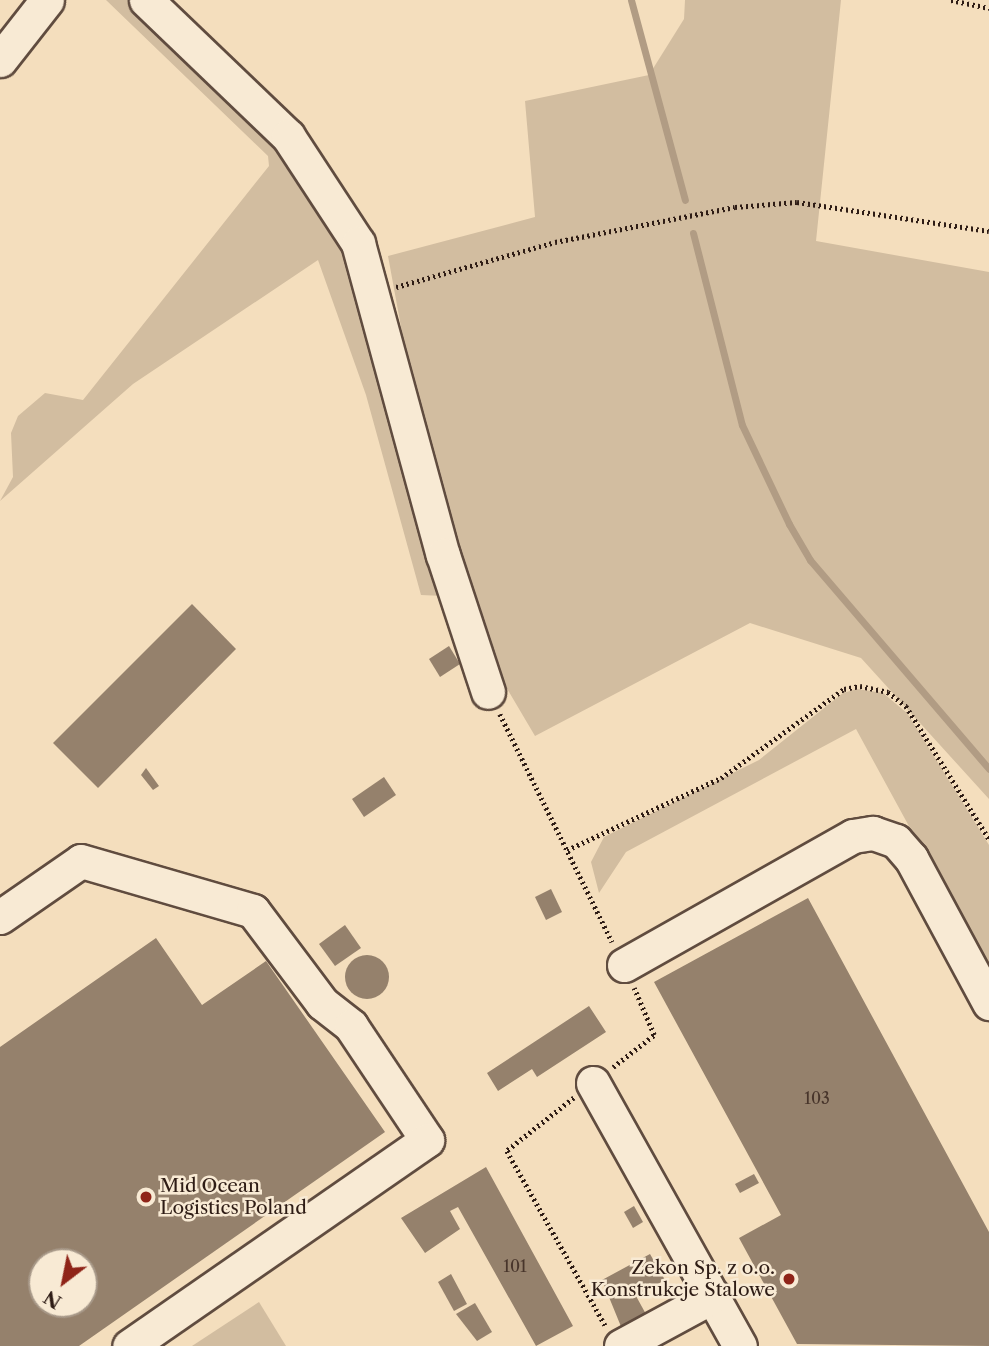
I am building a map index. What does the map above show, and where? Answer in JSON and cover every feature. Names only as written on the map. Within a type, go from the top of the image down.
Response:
[{"type":"street","points":[[0,60],[47,0]]},
{"type":"street","points":[[146,0],[303,155],[358,243],[375,294],[443,555],[488,692]]},
{"type":"street","points":[[624,965],[853,836],[873,833],[896,841],[911,858],[989,1003]]},
{"type":"street","points":[[0,917],[81,861],[253,911],[323,1003],[351,1026],[427,1140],[128,1346]]},
{"type":"street","points":[[593,1083],[740,1346]]},
{"type":"street","points":[[621,1346],[713,1296]]},
{"type":"path","points":[[951,0],[989,8]]},
{"type":"path","points":[[375,294],[555,242],[735,206],[797,202],[989,230]]},
{"type":"path","points":[[488,692],[567,850],[721,778],[844,689],[860,686],[888,692],[906,706],[989,839]]},
{"type":"shaded area","points":[[106,0],[130,0],[248,108],[337,226],[444,596],[421,595],[366,395],[318,260],[133,384],[0,501],[13,477],[11,433],[18,416],[45,393],[83,400],[269,166],[268,156]]},
{"type":"shaded area","points":[[685,0],[841,0],[816,241],[989,272],[989,799],[861,658],[750,623],[535,736],[486,653],[408,365],[388,256],[535,217],[525,101],[649,75],[684,19]]},
{"type":"shaded area","points":[[857,689],[883,693],[907,713],[989,845],[989,973],[856,729],[626,852],[599,893],[591,862],[604,837],[759,760],[843,693]]},
{"type":"shaded area","points":[[259,1302],[286,1346],[192,1346]]},
{"type":"building","points":[[192,604],[236,649],[98,788],[53,743]]},
{"type":"building","points":[[449,646],[460,664],[440,677],[429,659]]},
{"type":"building","points":[[146,768],[159,786],[153,790],[141,775]]},
{"type":"building","points":[[384,777],[396,795],[364,817],[352,799]]},
{"type":"building","points":[[551,889],[562,912],[546,920],[535,897]]},
{"type":"building","points":[[808,898],[989,1232],[989,1346],[797,1344],[739,1238],[781,1215],[654,982]]},
{"type":"building","points":[[345,925],[361,948],[335,966],[319,944]]},
{"type":"building","name":"Mid Ocean Logistics Poland","points":[[156,938],[202,1005],[266,961],[385,1132],[79,1346],[0,1346],[0,1047]]},
{"type":"building","points":[[367,955],[382,962],[389,977],[382,992],[367,999],[352,992],[345,977],[352,962]]},
{"type":"building","points":[[589,1006],[606,1032],[537,1077],[532,1069],[498,1091],[487,1073]]},
{"type":"building","points":[[486,1167],[573,1326],[536,1346],[458,1207],[450,1211],[460,1229],[425,1253],[401,1218]]},
{"type":"building","points":[[754,1174],[759,1183],[740,1193],[735,1184]]},
{"type":"building","points":[[634,1206],[643,1222],[633,1228],[624,1212]]},
{"type":"building","points":[[650,1254],[665,1280],[636,1296],[647,1316],[622,1329],[602,1280]]},
{"type":"building","points":[[451,1274],[467,1304],[454,1311],[438,1282]]},
{"type":"building","points":[[475,1303],[492,1332],[477,1341],[456,1314]]},
{"type":"waterway","points":[[631,0],[685,200]]},
{"type":"waterway","points":[[693,233],[742,425],[789,524],[810,560],[989,769]]},
{"type":"place","name":"Mid Ocean Logistics Poland","points":[[146,1197]]},
{"type":"place","name":"Zekon Sp. z o.o. Konstrukcje Stalowe","points":[[789,1279]]}]
